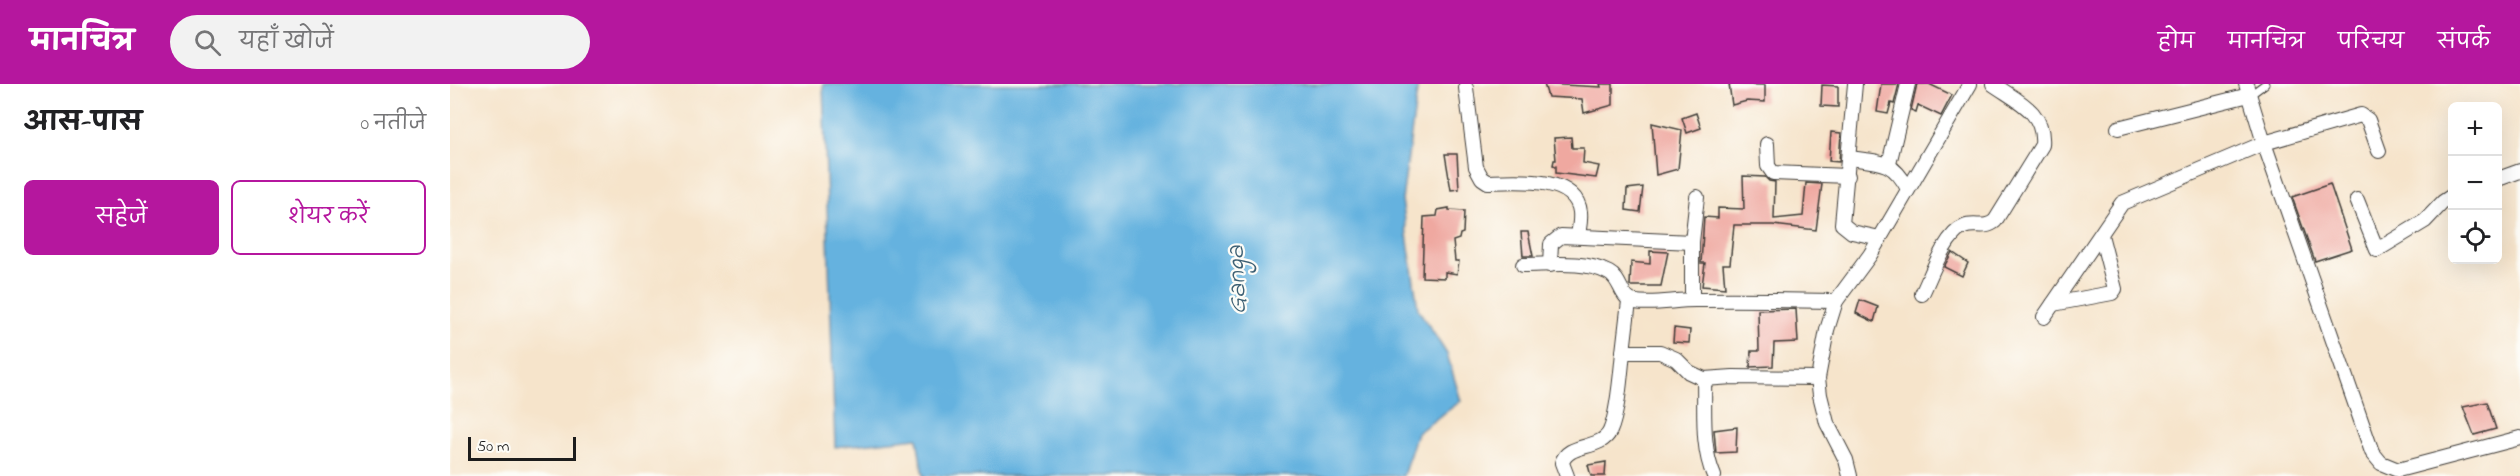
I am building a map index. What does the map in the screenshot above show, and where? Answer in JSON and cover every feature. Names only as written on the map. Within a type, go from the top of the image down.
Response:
[{"type":"street","points":[[1855,84],[1842,224],[1852,232],[1880,238]]},
{"type":"street","points":[[1889,164],[1908,84]]},
{"type":"street","points":[[1850,476],[1846,460],[1823,412],[1818,378],[1822,345],[1836,301],[1854,279],[1880,238],[1970,84]]},
{"type":"street","points":[[1922,294],[1948,242],[1955,233],[1962,227],[1970,225],[1984,227],[1995,221],[2042,145],[2043,132],[2038,119],[2028,108],[1993,84]]},
{"type":"street","points":[[1466,88],[1476,167],[1482,178],[1488,182],[1543,182],[1560,186],[1572,196],[1580,211],[1578,236]]},
{"type":"street","points":[[2118,128],[2248,90],[2264,143],[2372,453],[2381,463],[2398,470],[2520,438]]},
{"type":"street","points":[[2044,317],[2122,203],[2131,198],[2264,143],[2361,115],[2368,120],[2379,151]]},
{"type":"street","points":[[1767,144],[1768,166],[1773,173],[1848,176]]},
{"type":"street","points":[[1849,158],[1889,164],[1900,174],[1908,189]]},
{"type":"street","points":[[2502,178],[2520,171]]},
{"type":"street","points":[[1692,300],[1692,242],[1697,196]]},
{"type":"street","points":[[2356,200],[2377,250],[2425,221],[2448,199]]},
{"type":"street","points":[[2053,304],[2112,294],[2115,289],[2114,281],[2101,235]]},
{"type":"street","points":[[1550,265],[1549,248],[1554,240],[1561,236],[1692,242]]},
{"type":"street","points":[[1523,265],[1596,269],[1610,273],[1617,280],[1629,301],[1639,303],[1692,300],[1836,301]]},
{"type":"street","points":[[1567,476],[1562,463],[1565,456],[1575,450],[1597,444],[1610,431],[1629,301]]},
{"type":"street","points":[[1623,352],[1660,352],[1676,359],[1689,372],[1704,379],[1818,378]]},
{"type":"street","points":[[1704,379],[1706,440],[1709,465],[1714,476]]},
{"type":"lane","points":[[2248,90],[2265,84]]},
{"type":"water","name":"Ganga","points":[[823,84],[1418,84],[1402,200],[1418,309],[1447,354],[1461,401],[1417,433],[1403,476],[923,476],[917,438],[835,447]]},
{"type":"building","points":[[1544,84],[1601,87],[1600,84],[1613,84],[1613,105],[1584,113],[1582,99],[1548,97]]},
{"type":"building","points":[[1729,84],[1765,85],[1765,102],[1747,101],[1732,105]]},
{"type":"building","points":[[1881,84],[1899,84],[1894,104],[1891,103],[1888,114],[1877,112]]},
{"type":"building","points":[[1917,84],[1929,84],[1952,95],[1941,116],[1918,105],[1916,112],[1911,110]]},
{"type":"building","points":[[1822,85],[1838,86],[1838,107],[1821,106]]},
{"type":"building","points":[[1696,113],[1701,128],[1687,133],[1682,118]]},
{"type":"building","points":[[1652,123],[1682,130],[1678,169],[1656,175]]},
{"type":"building","points":[[1831,132],[1841,133],[1839,162],[1829,161]]},
{"type":"building","points":[[1571,137],[1572,148],[1584,148],[1583,163],[1599,166],[1596,178],[1556,173],[1556,166],[1553,165],[1556,160],[1554,138]]},
{"type":"building","points":[[1445,154],[1457,154],[1459,189],[1451,190]]},
{"type":"building","points":[[1743,176],[1765,177],[1775,182],[1774,219],[1803,216],[1806,183],[1822,184],[1816,230],[1773,225],[1734,225],[1730,264],[1723,264],[1725,288],[1702,286],[1705,263],[1701,263],[1704,217],[1718,218],[1718,208],[1744,209]]},
{"type":"building","points":[[2330,184],[2352,249],[2315,261],[2292,197]]},
{"type":"building","points":[[1643,187],[1640,212],[1626,210],[1627,189]]},
{"type":"building","points":[[1449,208],[1449,210],[1464,211],[1463,233],[1460,234],[1459,239],[1453,241],[1455,261],[1459,261],[1457,274],[1445,272],[1445,278],[1422,277],[1424,217],[1437,216],[1438,210]]},
{"type":"building","points":[[1521,232],[1528,232],[1533,256],[1523,256]]},
{"type":"building","points":[[1650,251],[1668,252],[1661,286],[1630,286],[1631,262],[1650,264]]},
{"type":"building","points":[[1952,252],[1968,263],[1962,276],[1944,267]]},
{"type":"building","points":[[1860,300],[1878,307],[1874,322],[1856,313]]},
{"type":"building","points":[[1796,309],[1798,342],[1774,343],[1773,366],[1750,367],[1751,351],[1759,351],[1758,310]]},
{"type":"building","points":[[1674,328],[1690,330],[1689,343],[1673,342]]},
{"type":"building","points":[[2487,402],[2496,429],[2474,435],[2463,407]]},
{"type":"building","points":[[1737,427],[1736,452],[1716,453],[1714,430]]},
{"type":"building","points":[[1606,462],[1605,476],[1591,476],[1588,465]]}]
